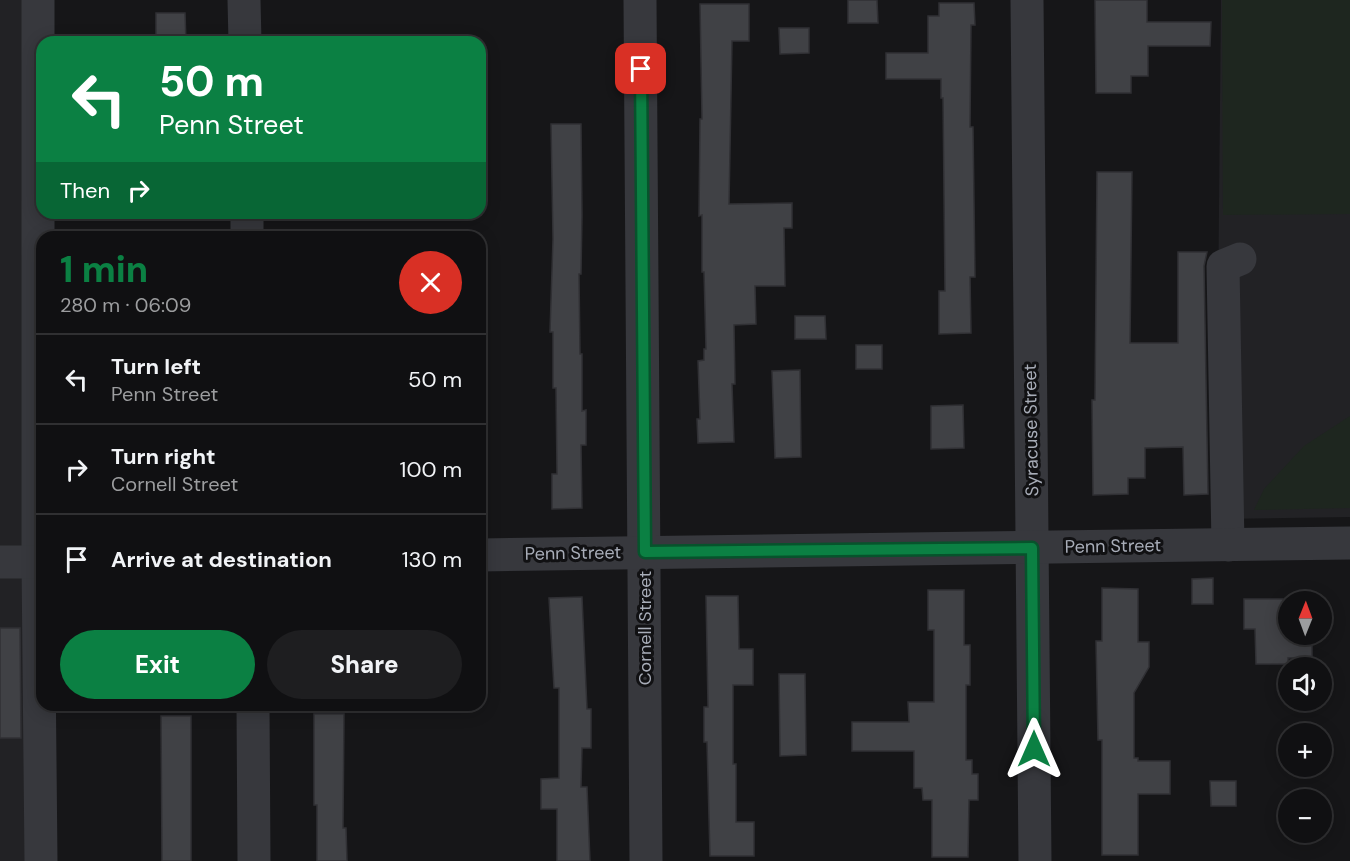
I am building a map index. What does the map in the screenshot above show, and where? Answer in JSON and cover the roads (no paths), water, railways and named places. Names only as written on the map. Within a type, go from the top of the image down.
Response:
[{"type":"street","points":[[38,0],[38,36]]},
{"type":"street","points":[[244,0],[245,36]]},
{"type":"street","name":"Cornell Street","points":[[640,0],[646,861]]},
{"type":"street","name":"Syracuse Street","points":[[1027,0],[1035,861]]},
{"type":"street","points":[[1228,545],[1223,266],[1240,259]]},
{"type":"street","name":"Penn Street","points":[[486,555],[1350,543]]},
{"type":"street","points":[[0,562],[36,562]]},
{"type":"street","points":[[41,711],[42,861]]},
{"type":"street","points":[[253,711],[254,861]]}]
